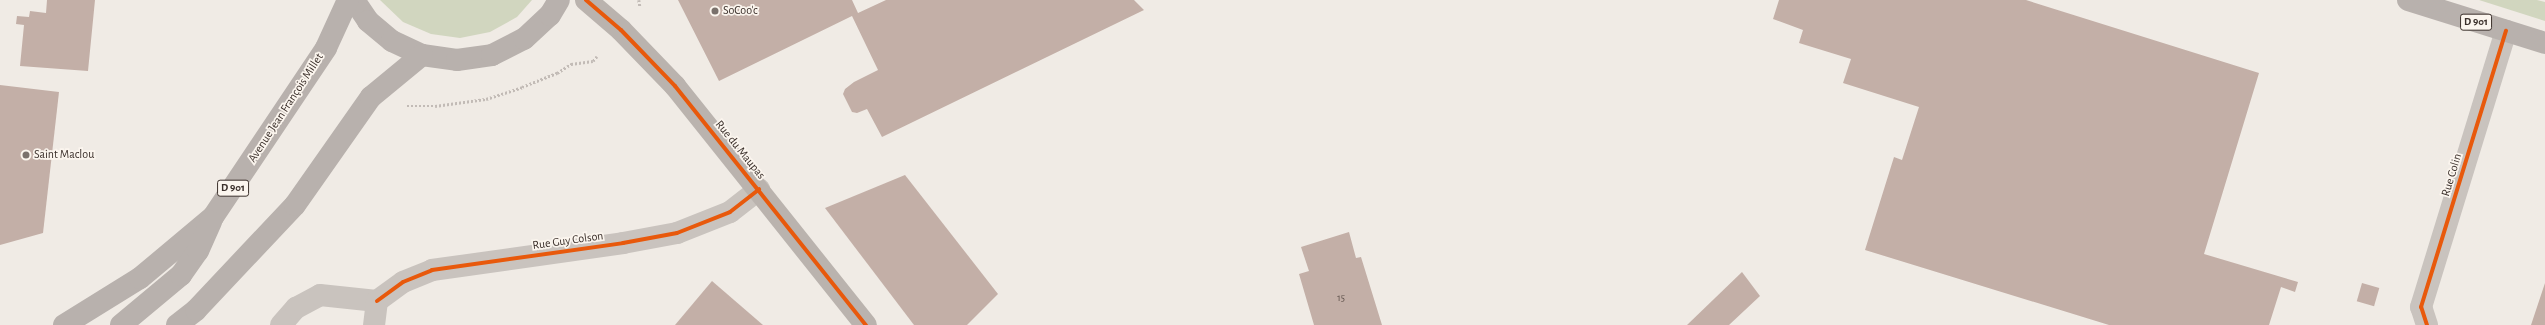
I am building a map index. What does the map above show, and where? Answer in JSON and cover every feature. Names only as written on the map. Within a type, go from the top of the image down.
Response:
[{"type":"main road","name":"Avenue Jean François Millet","points":[[64,325],[140,278],[213,217],[326,48],[348,0]]},
{"type":"main road","points":[[354,0],[368,21],[392,41],[422,55],[457,60],[492,54],[524,39],[550,15],[559,0]]},
{"type":"main road","name":"D 901","points":[[2408,0],[2545,43]]},
{"type":"main road","points":[[177,325],[196,310],[295,205],[372,97],[422,55]]},
{"type":"main road","name":"D 901","points":[[121,325],[180,275],[198,251],[213,217]]},
{"type":"street","name":"Rue du Maupas","points":[[586,0],[621,30],[676,86],[866,325]]},
{"type":"street","name":"Rue Colin","points":[[2427,325],[2421,307],[2506,31]]},
{"type":"street","name":"Rue Guy Colson","points":[[377,301],[403,282],[432,270],[623,243],[677,233],[730,212],[759,189]]},
{"type":"street","points":[[281,325],[296,308],[320,295],[377,301],[374,325]]},
{"type":"path","points":[[399,106],[435,106],[486,99],[529,84],[571,64],[593,62],[597,56]]},
{"type":"green space","points":[[380,0],[532,0],[517,17],[490,32],[460,38],[431,34],[403,22]]},
{"type":"green space","points":[[2479,0],[2537,0],[2545,2],[2545,21]]},
{"type":"building","points":[[47,0],[95,0],[88,71],[20,66],[24,25],[16,24],[17,16],[29,17],[30,11],[46,13]]},
{"type":"building","points":[[678,0],[852,0],[858,13],[886,0],[1134,0],[1144,10],[882,137],[867,109],[857,113],[852,112],[843,94],[845,89],[854,82],[878,70],[852,16],[719,81]]},
{"type":"building","points":[[1779,0],[2026,0],[2259,73],[2204,254],[2298,282],[2295,292],[2281,287],[2269,325],[2109,325],[1865,250],[1894,157],[1902,160],[1919,107],[1843,83],[1851,59],[1799,43],[1803,30],[1773,19]]},
{"type":"building","name":"Saint Maclou","points":[[0,85],[59,92],[43,233],[0,245]]},
{"type":"building","points":[[905,175],[998,294],[967,325],[914,325],[825,208]]},
{"type":"building","points":[[1349,232],[1356,258],[1361,257],[1382,325],[1314,325],[1299,274],[1309,271],[1301,247]]},
{"type":"building","points":[[1742,272],[1760,296],[1729,325],[1687,325]]},
{"type":"building","points":[[712,281],[763,325],[675,325]]},
{"type":"building","points":[[2362,283],[2379,288],[2374,306],[2357,301]]},
{"type":"building","points":[[2545,283],[2545,325],[2531,325]]},
{"type":"cycle path","points":[[586,0],[621,30],[675,86],[866,325]]},
{"type":"cycle path","points":[[2427,325],[2421,307],[2506,31]]},
{"type":"cycle path","points":[[377,301],[403,282],[432,270],[623,243],[677,233],[730,212],[759,189]]},
{"type":"place","name":"SoCoo'c","points":[[715,11]]},
{"type":"place","name":"Saint Maclou","points":[[26,155]]}]
